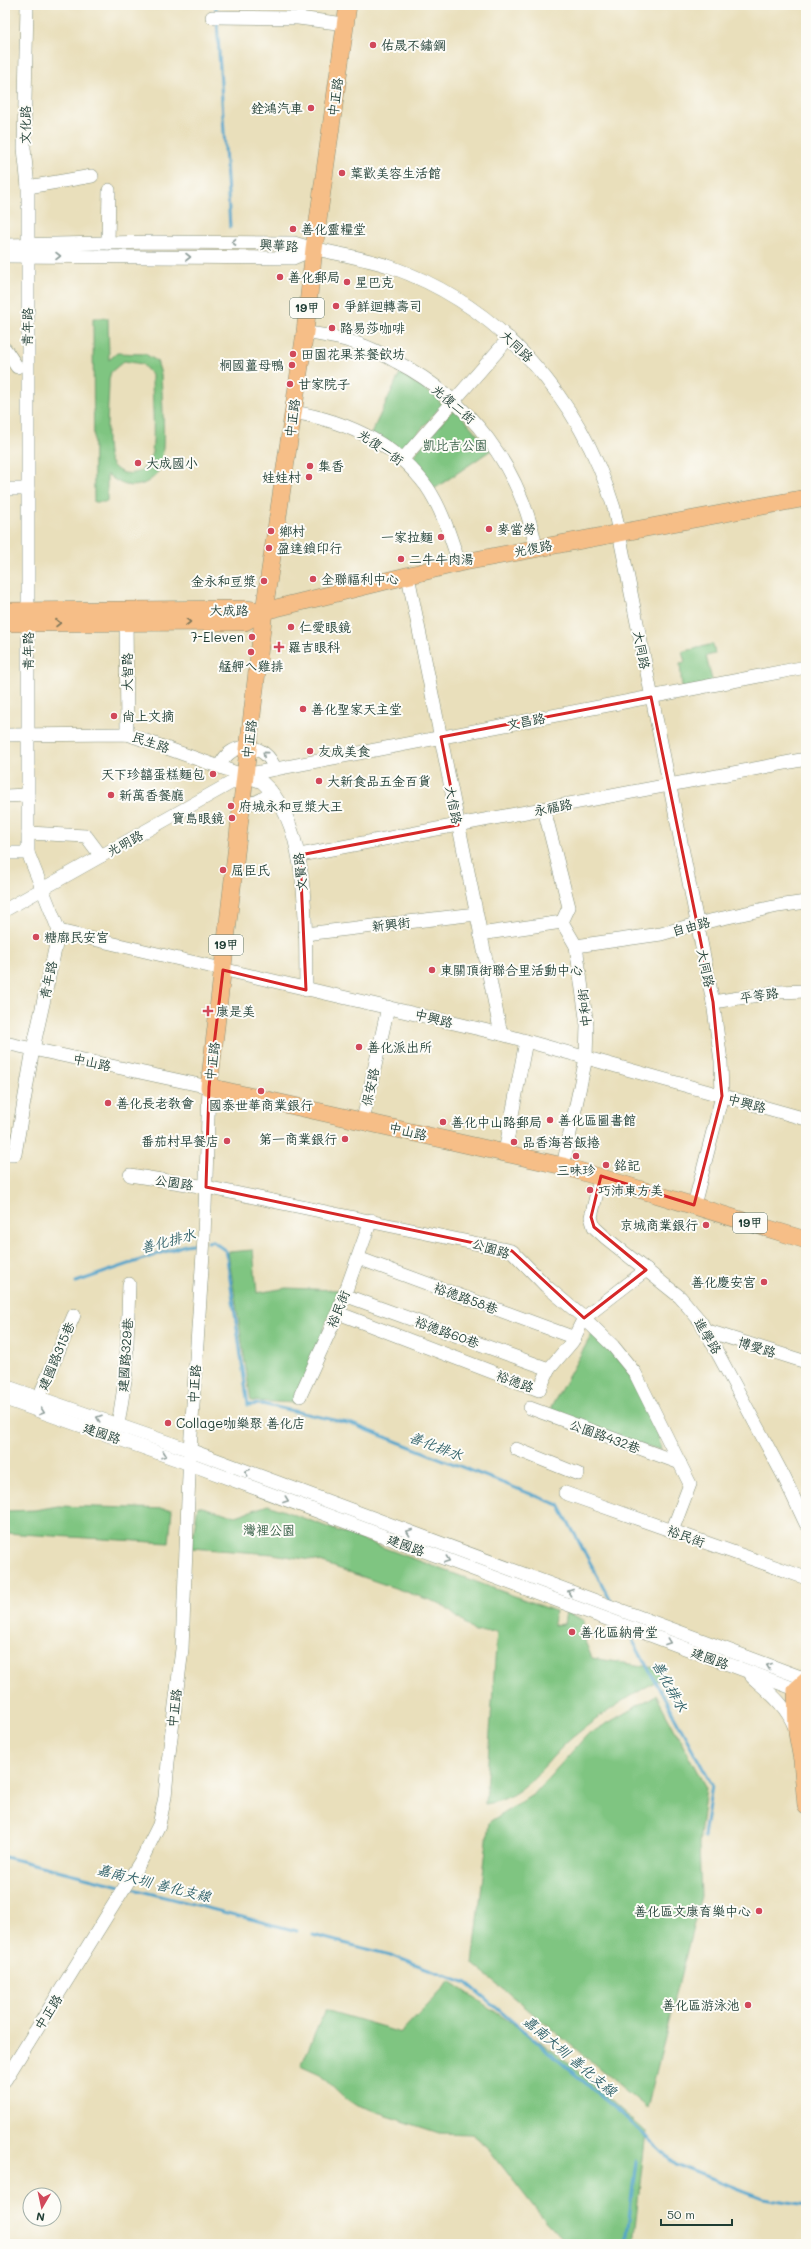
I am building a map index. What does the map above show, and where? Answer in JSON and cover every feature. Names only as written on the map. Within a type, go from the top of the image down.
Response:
[{"type":"main road","name":"中正路","points":[[209,1087],[264,611],[305,332],[314,249],[348,5]]},
{"type":"main road","name":"光復路","points":[[264,611],[459,563],[806,498]]},
{"type":"main road","name":"大成路","points":[[5,623],[28,617],[126,616],[245,609],[264,611]]},
{"type":"main road","name":"大成路","points":[[5,610],[28,617]]},
{"type":"main road","name":"中山路","points":[[209,1087],[363,1120],[563,1166],[601,1176],[806,1240]]},
{"type":"main road","points":[[803,1686],[797,1733],[802,1760],[806,1806]]},
{"type":"street","name":"文化路","points":[[27,5],[24,148],[28,187],[28,250]]},
{"type":"street","points":[[212,17],[298,18],[345,24]]},
{"type":"street","points":[[28,187],[92,176]]},
{"type":"street","points":[[108,243],[109,190]]},
{"type":"street","name":"興華路","points":[[5,256],[28,250],[108,243],[294,243],[314,249]]},
{"type":"street","name":"興華路","points":[[5,245],[28,250],[293,258],[314,249]]},
{"type":"street","name":"大同路","points":[[314,249],[336,252],[379,263],[419,278],[459,300],[509,338],[544,374],[578,424],[605,482],[620,533],[651,697],[671,785],[696,924],[713,1002],[721,1061],[722,1096],[694,1205]]},
{"type":"street","name":"青年路","points":[[28,250],[16,367],[28,489],[28,853],[58,931],[33,1049]]},
{"type":"street","name":"光復二街","points":[[305,332],[353,342],[379,352],[414,371],[454,400],[476,421],[507,466],[520,492],[532,528],[536,548]]},
{"type":"street","points":[[402,460],[509,338]]},
{"type":"street","name":"青年路","points":[[5,349],[16,367]]},
{"type":"street","name":"光復一街","points":[[293,412],[345,425],[366,434],[402,460],[427,488],[436,504],[459,563]]},
{"type":"street","points":[[5,489],[28,489]]},
{"type":"street","name":"大信路","points":[[408,576],[501,1034]]},
{"type":"street","name":"大智路","points":[[126,616],[127,734]]},
{"type":"street","name":"文昌路","points":[[245,775],[806,667]]},
{"type":"street","name":"民生路","points":[[5,734],[127,734],[245,775]]},
{"type":"street","points":[[220,766],[224,757],[231,751],[248,746],[259,749],[267,754],[275,769]]},
{"type":"street","name":"永福路","points":[[300,855],[806,759]]},
{"type":"street","name":"文賢路","points":[[245,775],[262,782],[271,791],[295,836],[300,855],[305,934],[306,990]]},
{"type":"street","name":"光明路","points":[[5,910],[245,775]]},
{"type":"street","points":[[242,803],[257,802],[271,791]]},
{"type":"street","points":[[5,796],[28,795]]},
{"type":"street","points":[[480,934],[562,922],[569,907],[544,809]]},
{"type":"street","points":[[28,833],[86,836],[101,856]]},
{"type":"street","points":[[5,853],[28,853]]},
{"type":"street","name":"自由路","points":[[576,946],[661,934],[696,924],[778,906],[806,902]]},
{"type":"street","name":"新興街","points":[[305,934],[476,914]]},
{"type":"street","name":"中和街","points":[[562,922],[576,946],[587,1025],[586,1058],[563,1166]]},
{"type":"street","name":"中興路","points":[[58,931],[306,990],[388,1007],[501,1034],[806,1119]]},
{"type":"street","name":"平等路","points":[[713,1002],[778,992],[806,991]]},
{"type":"street","name":"保安路","points":[[363,1120],[388,1007]]},
{"type":"street","points":[[505,1152],[526,1041]]},
{"type":"street","name":"中山路","points":[[5,1043],[209,1087]]},
{"type":"street","points":[[5,1154],[15,1154],[33,1049]]},
{"type":"street","name":"中正路","points":[[5,2080],[121,1896],[159,1825],[165,1797],[182,1649],[190,1450],[204,1243],[209,1087]]},
{"type":"street","name":"公園路","points":[[130,1175],[206,1187],[371,1220],[512,1251],[546,1286],[584,1318],[613,1346],[635,1373],[690,1484],[672,1531]]},
{"type":"street","name":"進學路","points":[[601,1176],[591,1217],[594,1227],[680,1297],[708,1331],[784,1477],[806,1524]]},
{"type":"street","name":"裕民街","points":[[300,1396],[338,1313],[371,1220]]},
{"type":"street","name":"裕德路58巷","points":[[358,1258],[575,1338]]},
{"type":"street","name":"裕德路","points":[[338,1313],[539,1390],[550,1369],[575,1338],[584,1318],[646,1270]]},
{"type":"street","name":"建國路329巷","points":[[118,1425],[126,1374],[129,1284]]},
{"type":"street","name":"裕德路60巷","points":[[344,1295],[550,1369]]},
{"type":"street","name":"建國路315巷","points":[[39,1397],[74,1316]]},
{"type":"street","name":"博愛路","points":[[708,1331],[806,1362]]},
{"type":"street","name":"建國路","points":[[5,1386],[190,1450],[606,1606],[632,1629],[746,1671],[803,1686]]},
{"type":"street","name":"建國路","points":[[5,1399],[619,1617],[803,1686]]},
{"type":"street","name":"公園路432巷","points":[[530,1408],[680,1463]]},
{"type":"street","points":[[516,1449],[578,1474]]},
{"type":"street","name":"裕民街","points":[[565,1493],[806,1578]]},
{"type":"street","points":[[746,1671],[784,1708],[791,1717],[797,1733]]},
{"type":"highlighted area","points":[[651,697],[713,1002],[722,1096],[694,1205],[601,1176],[591,1217],[594,1227],[646,1270],[584,1318],[512,1251],[206,1187],[209,1087],[223,970],[306,990],[300,855],[458,825],[441,737]]},
{"type":"green space","points":[[93,318],[108,318],[109,360],[117,353],[145,354],[157,361],[161,374],[163,451],[159,470],[150,480],[143,484],[133,486],[119,482],[107,474],[107,502],[94,502]],"holes":[[[124,361],[142,364],[152,375],[153,444],[149,461],[137,472],[129,474],[115,468],[108,453],[107,425],[109,379],[111,372]]]},
{"type":"green space","points":[[400,373],[437,398],[442,405],[401,453],[370,436]]},
{"type":"green space","name":"凱比吉公園","points":[[454,411],[458,412],[491,450],[434,489],[410,460],[450,413]]},
{"type":"green space","points":[[713,644],[715,654],[706,656],[713,684],[682,689],[680,663],[685,662],[682,652]]},
{"type":"green space","points":[[253,1250],[257,1293],[286,1288],[338,1290],[297,1403],[251,1401],[228,1252]]},
{"type":"green space","points":[[592,1334],[626,1367],[657,1426],[661,1450],[545,1418]]},
{"type":"green space","name":"灣裡公園","points":[[268,1505],[555,1611],[553,1625],[564,1624],[566,1612],[584,1620],[581,1632],[592,1658],[662,1669],[660,1679],[615,1706],[573,1737],[524,1787],[500,1801],[485,1804],[497,1631],[475,1632],[441,1604],[317,1561],[273,1554],[191,1548],[198,1506],[236,1516]]},
{"type":"green space","points":[[58,1506],[172,1509],[169,1543],[5,1533],[5,1511],[35,1510]]},
{"type":"green space","points":[[656,1695],[706,1788],[699,1844],[701,1896],[647,2108],[473,1964],[489,1822],[534,1794],[587,1735]]},
{"type":"green space","points":[[450,1981],[563,2058],[646,2132],[633,2244],[568,2244],[537,2211],[488,2148],[471,2134],[439,2133],[357,2106],[345,2098],[321,2075],[301,2066],[325,2010],[401,2032]]},
{"type":"waterway","points":[[216,5],[216,14]]},
{"type":"waterway","points":[[217,21],[230,227]]},
{"type":"waterway","name":"善化排水","points":[[208,1242],[212,1241],[226,1251],[248,1405],[262,1404],[352,1424],[559,1505],[612,1603]]},
{"type":"waterway","name":"善化排水","points":[[76,1282],[185,1245],[200,1243]]},
{"type":"waterway","name":"善化排水","points":[[628,1632],[712,1785],[704,1837]]},
{"type":"waterway","name":"嘉南大圳 善化支線","points":[[5,1857],[121,1886]]},
{"type":"waterway","name":"嘉南大圳 善化支線","points":[[129,1888],[297,1931]]},
{"type":"waterway","name":"嘉南大圳 善化支線","points":[[313,1935],[390,1955],[467,1983],[622,2114],[675,2164],[763,2198],[806,2205]]},
{"type":"waterway","name":"善化排水","points":[[626,2244],[636,2160]]},
{"type":"place","name":"佑晟不鏽鋼","points":[[373,45]]},
{"type":"place","name":"銓鴻汽車","points":[[311,108]]},
{"type":"place","name":"葉歡美容生活館","points":[[342,173]]},
{"type":"place","name":"善化靈糧堂","points":[[293,229]]},
{"type":"place","name":"善化郵局","points":[[280,277]]},
{"type":"place","name":"星巴克","points":[[347,282]]},
{"type":"place","name":"爭鮮迴轉壽司","points":[[336,306]]},
{"type":"place","name":"路易莎咖啡","points":[[332,328]]},
{"type":"place","name":"田園花果茶餐飲坊","points":[[293,354]]},
{"type":"place","name":"桐國薑母鴨","points":[[292,365]]},
{"type":"place","name":"甘家院子","points":[[290,384]]},
{"type":"place","name":"大成國小","points":[[138,463]]},
{"type":"place","name":"集香","points":[[310,466]]},
{"type":"place","name":"娃娃村","points":[[309,477]]},
{"type":"place","name":"麥當勞","points":[[489,529]]},
{"type":"place","name":"鄉村","points":[[271,531]]},
{"type":"place","name":"一家拉麵","points":[[441,537]]},
{"type":"place","name":"盈達鎖印行","points":[[269,548]]},
{"type":"place","name":"二牛牛肉湯","points":[[401,559]]},
{"type":"place","name":"全聯福利中心","points":[[313,579]]},
{"type":"place","name":"金永和豆漿","points":[[264,581]]},
{"type":"place","name":"仁愛眼鏡","points":[[291,627]]},
{"type":"place","name":"7-Eleven","points":[[252,637]]},
{"type":"place","name":"羅吉眼科","points":[[279,647]]},
{"type":"place","name":"艋舺ㄟ雞排","points":[[251,652]]},
{"type":"place","name":"善化聖家天主堂","points":[[303,709]]},
{"type":"place","name":"尚上文摘","points":[[114,716]]},
{"type":"place","name":"友成美食","points":[[310,751]]},
{"type":"place","name":"天下珍囍蛋糕麵包","points":[[213,774]]},
{"type":"place","name":"大新食品五金百貨","points":[[319,781]]},
{"type":"place","name":"新萬香餐廳","points":[[111,795]]},
{"type":"place","name":"府城永和豆漿大王","points":[[231,806]]},
{"type":"place","name":"寶島眼鏡","points":[[232,818]]},
{"type":"place","name":"屈臣氏","points":[[223,870]]},
{"type":"place","name":"糖廍民安宮","points":[[36,937]]},
{"type":"place","name":"東關頂街聯合里活動中心","points":[[432,970]]},
{"type":"place","name":"康是美","points":[[208,1011]]},
{"type":"place","name":"善化派出所","points":[[359,1047]]},
{"type":"place","name":"國泰世華商業銀行","points":[[261,1091]]},
{"type":"place","name":"善化長老教會","points":[[108,1103]]},
{"type":"place","name":"善化區圖書館","points":[[550,1120]]},
{"type":"place","name":"善化中山路郵局","points":[[443,1122]]},
{"type":"place","name":"第一商業銀行","points":[[345,1139]]},
{"type":"place","name":"番茄村早餐店","points":[[227,1141]]},
{"type":"place","name":"品香海苔飯捲","points":[[514,1142]]},
{"type":"place","name":"三味珍","points":[[576,1156]]},
{"type":"place","name":"銘記","points":[[606,1165]]},
{"type":"place","name":"巧沛東方美","points":[[590,1190]]},
{"type":"place","name":"京城商業銀行","points":[[706,1225]]},
{"type":"place","name":"善化慶安宮","points":[[764,1282]]},
{"type":"place","name":"Collage咖樂聚 善化店","points":[[168,1423]]},
{"type":"place","name":"善化區納骨堂","points":[[572,1632]]},
{"type":"place","name":"善化區文康育樂中心","points":[[759,1911]]},
{"type":"place","name":"善化區游泳池","points":[[748,2005]]}]
